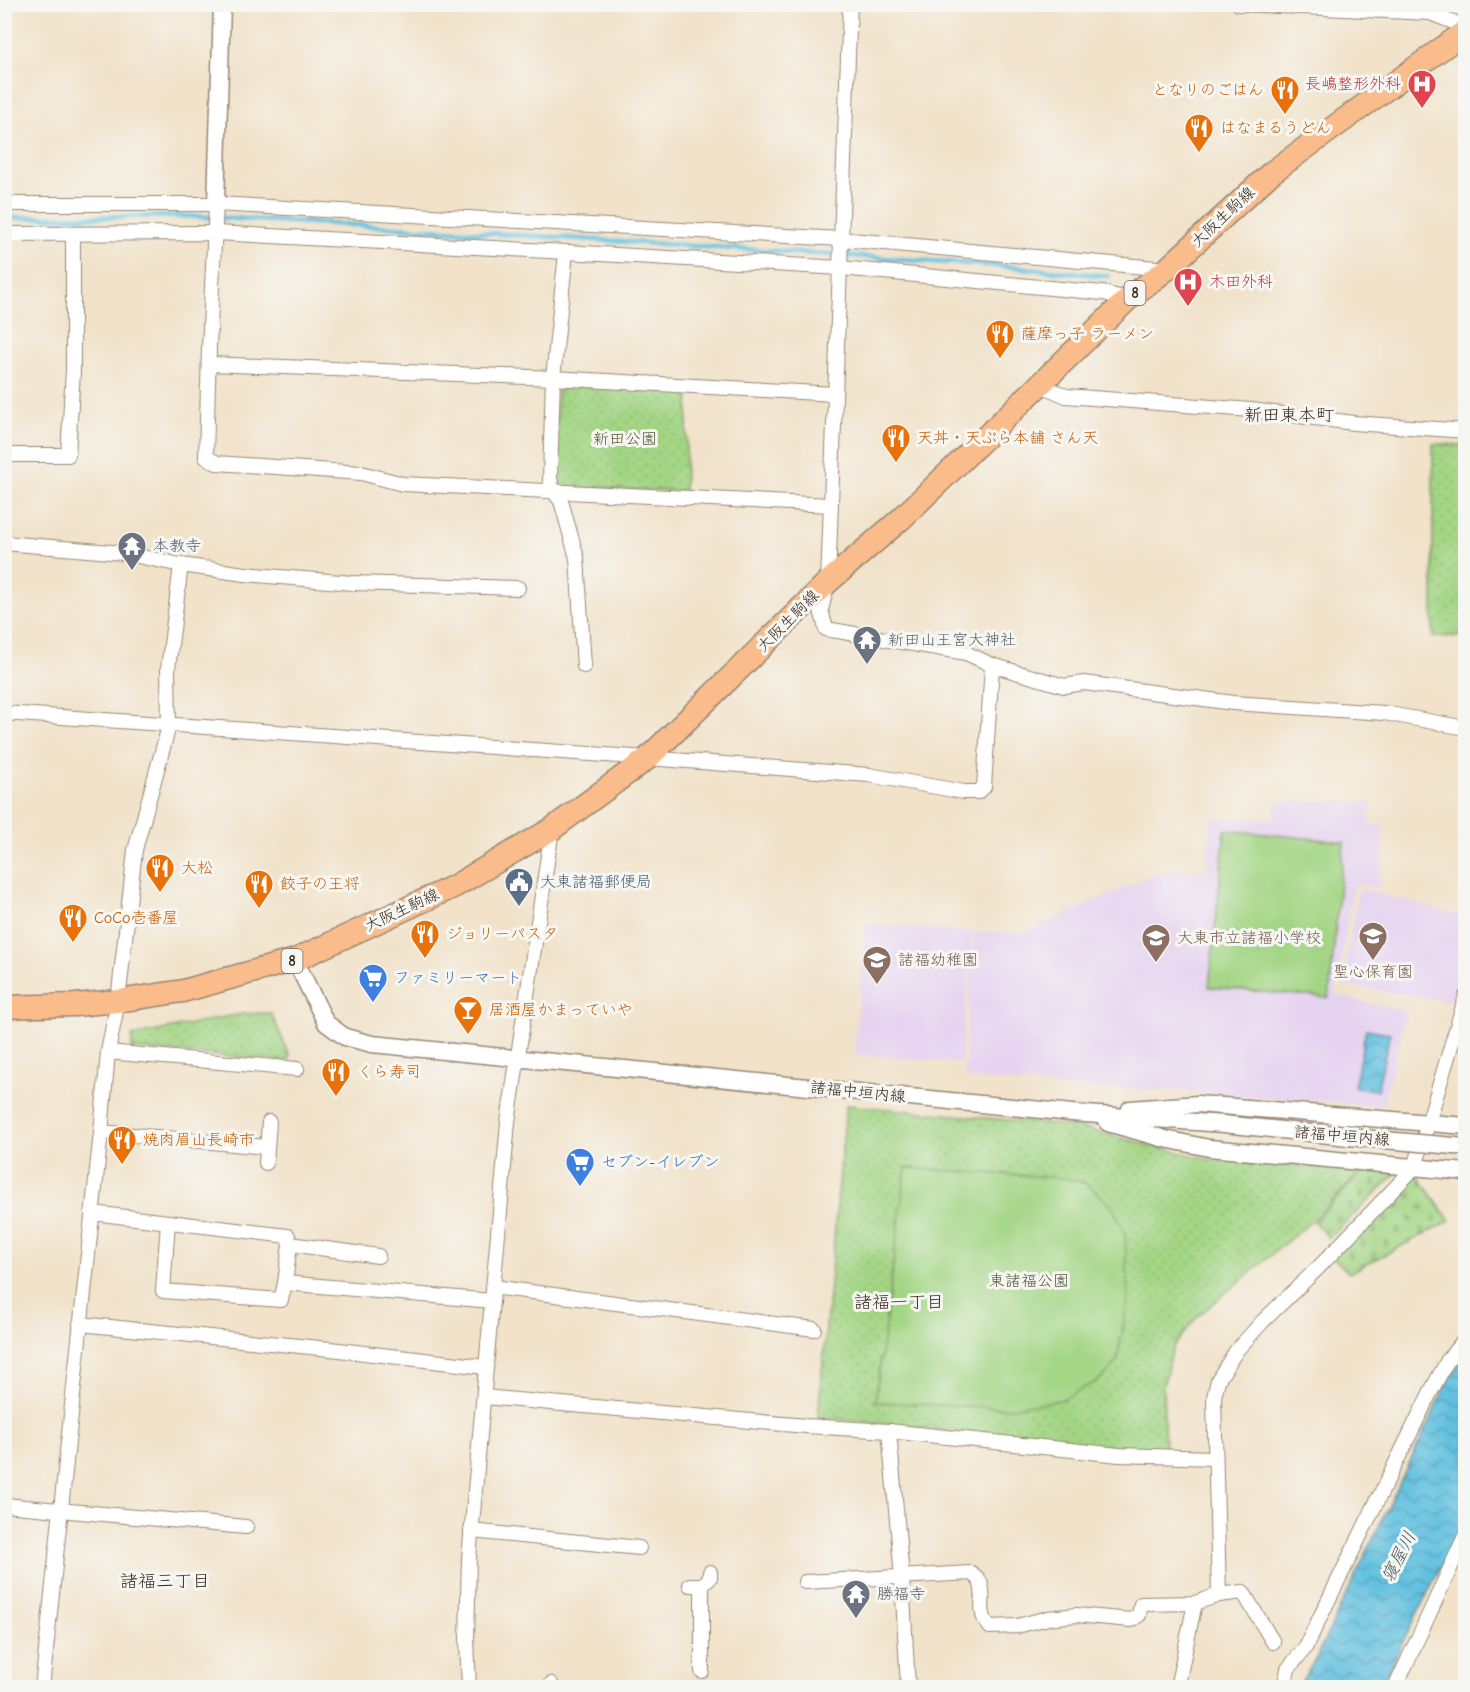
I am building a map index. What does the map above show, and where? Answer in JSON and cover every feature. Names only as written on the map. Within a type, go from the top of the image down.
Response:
[{"type":"main road","name":"大阪生駒線","points":[[4,1007],[75,1005],[183,991],[295,960],[455,886],[552,830],[648,758],[828,582],[902,519],[1128,299],[1167,269],[1271,173],[1466,29]]},
{"type":"street","points":[[222,4],[206,457],[217,463],[361,473],[403,484],[831,505]]},
{"type":"street","points":[[850,4],[828,582],[821,610],[826,629],[966,654],[993,665],[1064,686],[1084,683],[1233,703],[1384,713],[1466,728]]},
{"type":"street","points":[[1239,4],[1430,13],[1466,29]]},
{"type":"street","points":[[4,204],[216,218],[841,243],[1167,269]]},
{"type":"street","points":[[4,234],[74,235],[216,218],[566,252],[841,265],[1104,293],[1128,299]]},
{"type":"street","points":[[4,455],[68,455],[73,370],[74,235]]},
{"type":"street","points":[[566,252],[553,378],[550,478],[553,491],[561,501],[577,558],[584,666]]},
{"type":"street","points":[[210,364],[553,378],[835,394]]},
{"type":"street","points":[[1041,385],[1066,396],[1251,410],[1354,423],[1466,431]]},
{"type":"street","points":[[4,543],[123,553],[181,565],[245,574],[353,583],[518,588]]},
{"type":"street","points":[[45,1687],[60,1509],[108,1052],[118,1001],[135,850],[169,726],[168,669],[181,565]]},
{"type":"street","points":[[4,713],[869,775],[964,792],[978,792],[984,787],[993,665]]},
{"type":"street","points":[[469,1688],[467,1640],[471,1531],[508,1122],[552,830]]},
{"type":"street","name":"諸福中垣内線","points":[[295,960],[327,1023],[345,1037],[372,1044],[1072,1113],[1466,1146]]},
{"type":"street","points":[[1219,1595],[1214,1458],[1214,1397],[1218,1380],[1236,1351],[1263,1321],[1318,1268],[1415,1167],[1466,996]]},
{"type":"street","points":[[108,1052],[297,1069]]},
{"type":"street","points":[[1072,1113],[1198,1104],[1466,1126]]},
{"type":"street","points":[[1072,1113],[1165,1139],[1209,1148],[1466,1172]]},
{"type":"street","points":[[266,1163],[269,1122]]},
{"type":"street","points":[[101,1132],[266,1147]]},
{"type":"street","points":[[92,1213],[288,1236],[291,1244],[281,1300],[163,1290],[168,1222]]},
{"type":"street","points":[[291,1244],[378,1256]]},
{"type":"street","points":[[285,1283],[493,1294],[813,1329]]},
{"type":"street","points":[[80,1324],[485,1367]]},
{"type":"street","points":[[1284,1688],[1288,1669],[1305,1648],[1431,1391],[1449,1358],[1466,1338]]},
{"type":"street","points":[[484,1397],[806,1426],[889,1431],[1119,1455],[1214,1458]]},
{"type":"street","points":[[889,1431],[902,1577],[908,1688]]},
{"type":"street","points":[[4,1505],[246,1527]]},
{"type":"street","points":[[471,1531],[639,1548]]},
{"type":"street","points":[[1395,1688],[1465,1536]]},
{"type":"street","points":[[702,1671],[696,1585],[710,1578],[710,1572]]},
{"type":"street","points":[[805,1582],[971,1573],[979,1577],[984,1618],[990,1627],[1017,1626],[1048,1618],[1076,1615],[1131,1620],[1139,1615],[1141,1604],[1195,1603],[1219,1595],[1243,1592],[1273,1642]]},
{"type":"street","points":[[1177,1688],[1195,1603]]},
{"type":"shaded area","name":"大東市立諸福小学校","points":[[1275,801],[1372,802],[1369,824],[1385,826],[1379,887],[1354,884],[1335,995],[1406,1011],[1383,1106],[1181,1091],[1064,1087],[964,1078],[974,931],[1024,933],[1158,872],[1207,870],[1211,818],[1274,819]]},
{"type":"shaded area","points":[[1359,888],[1465,917],[1465,962],[1457,1002],[1341,985]]},
{"type":"shaded area","points":[[865,923],[972,932],[961,1063],[854,1054]]},
{"type":"green space","name":"新田公園","points":[[568,385],[689,392],[684,491],[564,488],[555,480],[557,391]]},
{"type":"green space","points":[[1433,444],[1465,445],[1465,636],[1433,637]]},
{"type":"green space","points":[[1225,830],[1344,842],[1329,998],[1209,987]]},
{"type":"green space","points":[[271,1013],[290,1056],[288,1061],[132,1049],[132,1036],[241,1014]]},
{"type":"green space","name":"東諸福公園","points":[[846,1105],[1072,1126],[1208,1159],[1362,1170],[1314,1219],[1197,1317],[1173,1347],[1163,1386],[1165,1451],[1111,1448],[818,1417]]},
{"type":"green space","points":[[1367,1166],[1387,1168],[1395,1175],[1329,1238],[1314,1222]]},
{"type":"green space","points":[[906,1168],[1064,1178],[1086,1183],[1112,1206],[1125,1235],[1128,1300],[1117,1361],[1103,1378],[1061,1400],[1008,1408],[875,1402]]},
{"type":"green space","points":[[1417,1175],[1450,1221],[1349,1273],[1333,1257]]},
{"type":"water","points":[[1366,1029],[1390,1033],[1377,1091],[1354,1087]]},
{"type":"water","name":"寝屋川","points":[[1465,1357],[1465,1519],[1380,1687],[1298,1687],[1315,1660],[1451,1376]]},
{"type":"waterway","points":[[4,218],[186,216],[822,254],[1002,266],[1108,276]]},
{"type":"place","name":"長嶋整形外科","points":[[1422,110]]},
{"type":"place","name":"となりのごはん","points":[[1285,116]]},
{"type":"place","name":"はなまるうどん","points":[[1199,154]]},
{"type":"place","name":"木田外科","points":[[1188,308]]},
{"type":"place","name":"薩摩っ子 ラーメン","points":[[1000,360]]},
{"type":"place","name":"天丼・天ぷら本舗 さん天","points":[[896,464]]},
{"type":"place","name":"本教寺","points":[[132,572]]},
{"type":"place","name":"新田山王宮大神社","points":[[867,666]]},
{"type":"place","name":"大松","points":[[160,894]]},
{"type":"place","name":"大東諸福郵便局","points":[[519,908]]},
{"type":"place","name":"餃子の王将","points":[[259,910]]},
{"type":"place","name":"CoCo壱番屋","points":[[73,944]]},
{"type":"place","name":"ジョリーパスタ","points":[[425,960]]},
{"type":"place","name":"聖心保育園","points":[[1373,962]]},
{"type":"place","name":"大東市立諸福小学校","points":[[1156,964]]},
{"type":"place","name":"諸福幼稚園","points":[[877,986]]},
{"type":"place","name":"ファミリーマート","points":[[373,1004]]},
{"type":"place","name":"居酒屋かまっていや","points":[[468,1036]]},
{"type":"place","name":"くら寿司","points":[[336,1098]]},
{"type":"place","name":"焼肉眉山長崎市","points":[[122,1166]]},
{"type":"place","name":"セブン-イレブン","points":[[580,1188]]},
{"type":"place","name":"勝福寺","points":[[856,1620]]},
{"type":"district","name":"新田東本町","points":[[1289,415]]},
{"type":"district","name":"諸福一丁目","points":[[899,1302]]},
{"type":"district","name":"諸福三丁目","points":[[165,1581]]}]
